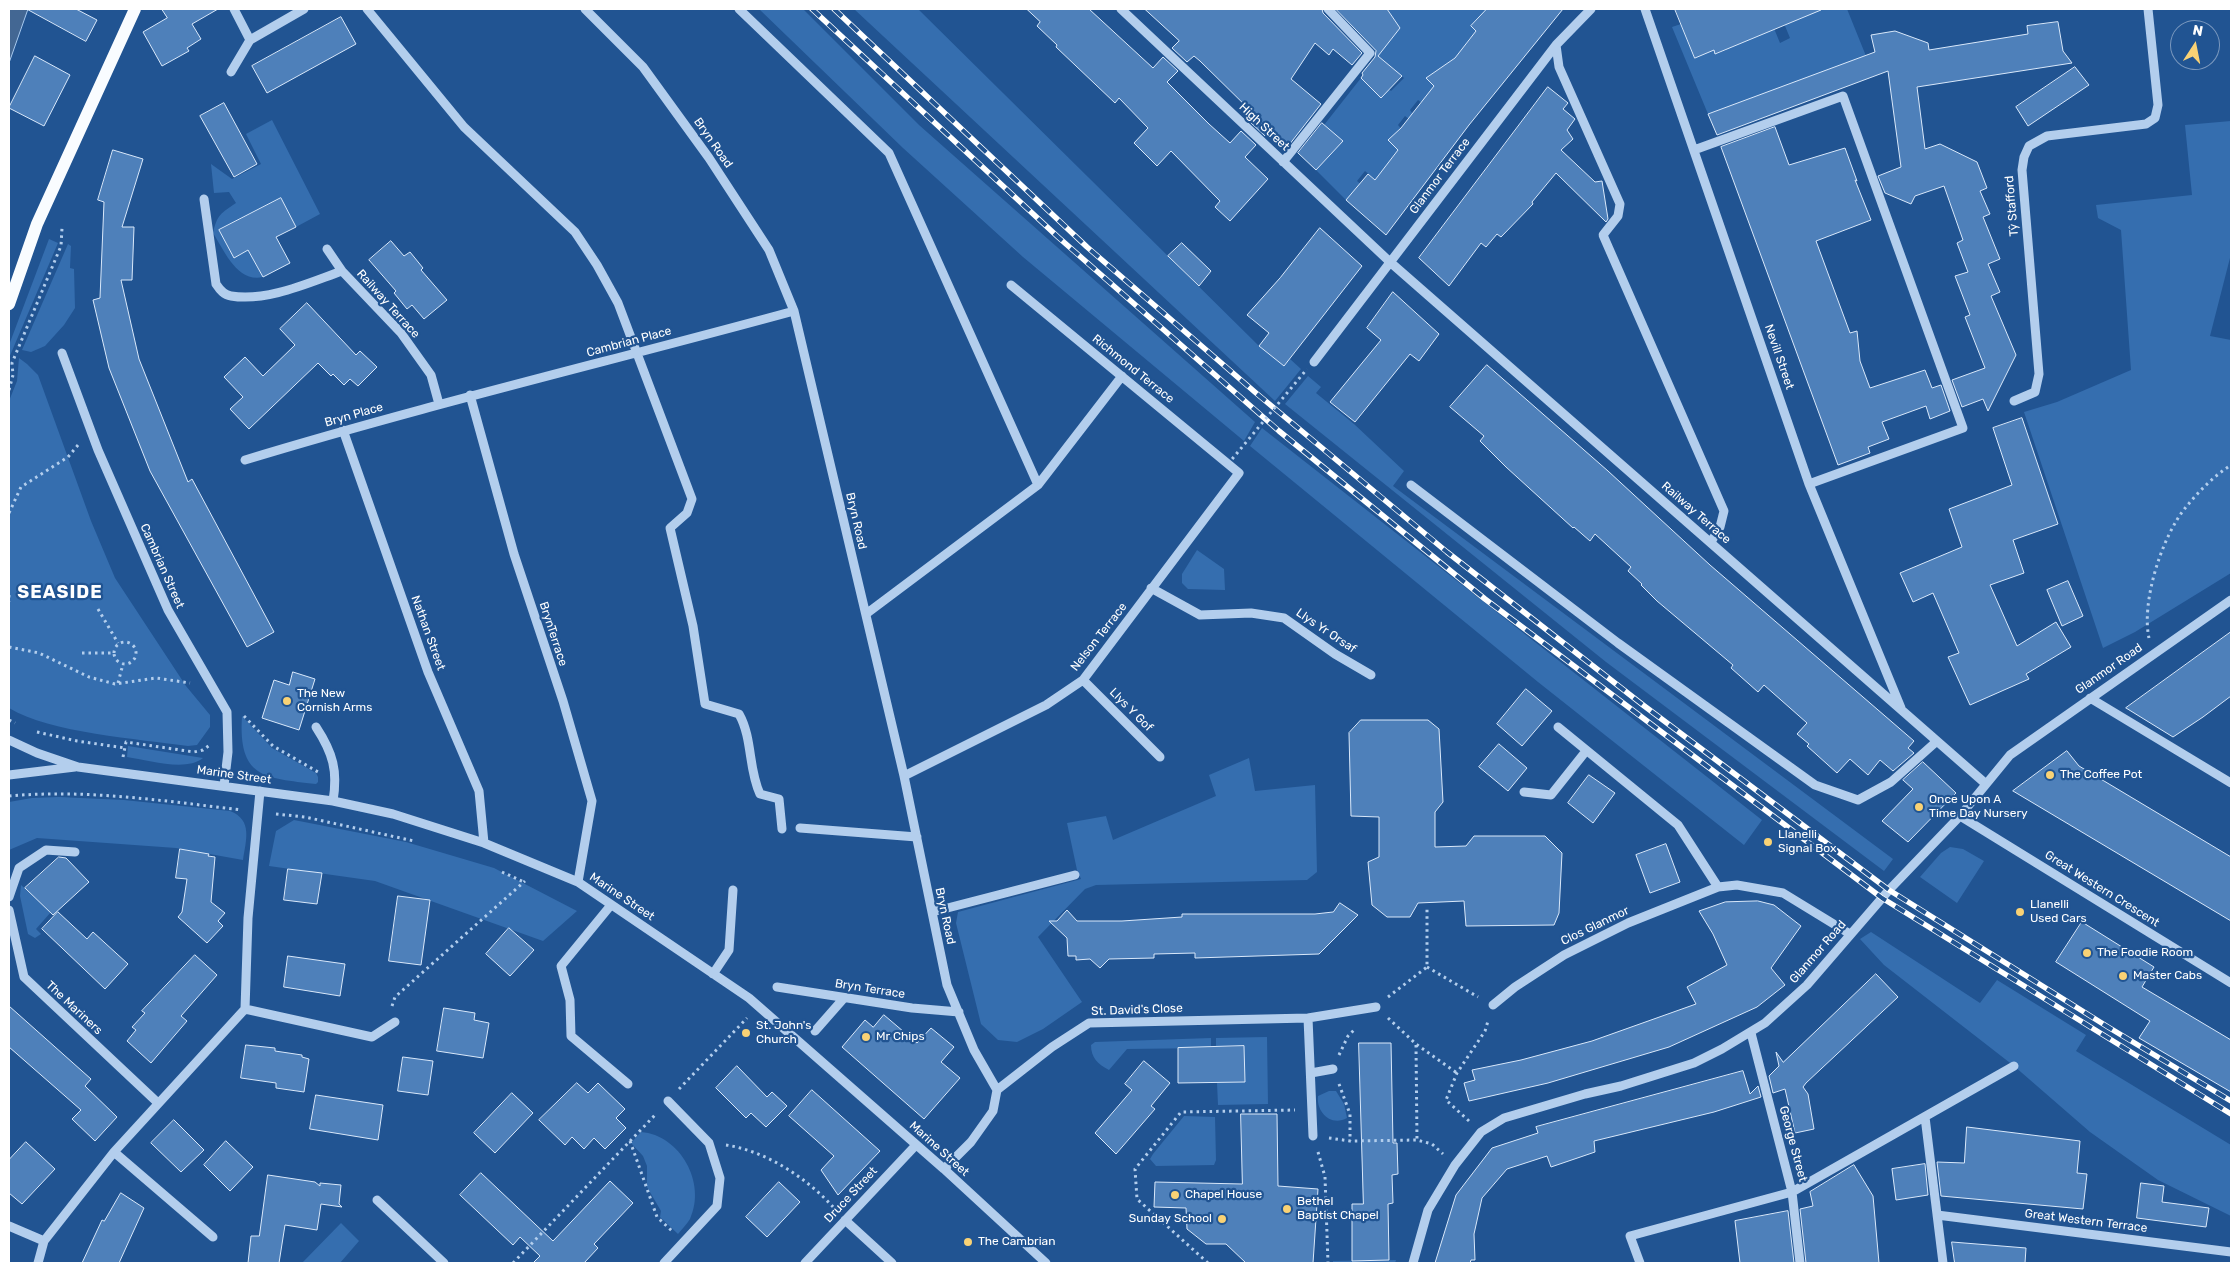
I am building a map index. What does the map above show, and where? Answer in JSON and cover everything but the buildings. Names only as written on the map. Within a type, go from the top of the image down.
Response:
[{"type":"main road","points":[[9,304],[13,284],[37,224],[135,9]]},
{"type":"street","points":[[234,9],[250,40]]},
{"type":"street","points":[[231,72],[250,40],[304,9]]},
{"type":"street","points":[[367,9],[464,127],[575,232],[597,265],[618,303],[692,499],[687,513],[670,528],[694,626],[705,704],[739,714],[746,725],[755,784],[760,794],[779,799],[782,829]]},
{"type":"street","name":"Bryn Road","points":[[585,9],[643,67],[709,158],[769,250],[794,311],[904,776],[947,985],[974,1050],[997,1090]]},
{"type":"street","points":[[739,9],[889,153],[1038,485]]},
{"type":"street","name":"High Street","points":[[1121,9],[1390,262]]},
{"type":"street","points":[[1283,162],[1370,53],[1328,9]]},
{"type":"street","name":"Glanmor Terrace","points":[[1314,362],[1556,45],[1591,9]]},
{"type":"street","name":"Nevill Street","points":[[1645,9],[1809,484],[1901,710]]},
{"type":"street","name":"Tŷ Stafford","points":[[2014,401],[2034,392],[2039,374],[2022,170],[2024,157],[2029,146],[2047,136],[2146,124],[2155,118],[2158,105],[2148,9]]},
{"type":"street","points":[[1556,45],[1559,67],[1620,204],[1618,216],[1603,235],[1724,511],[1720,527],[1710,542]]},
{"type":"street","points":[[1694,150],[1843,96],[1963,428],[1809,484]]},
{"type":"street","points":[[204,199],[216,284],[221,292],[230,296],[262,296],[342,272]]},
{"type":"street","name":"Railway Terrace","points":[[327,249],[342,272],[402,334],[431,375],[438,404]]},
{"type":"street","name":"Railway Terrace","points":[[1390,262],[1986,784]]},
{"type":"street","name":"Richmond Terrace","points":[[1011,285],[1239,473]]},
{"type":"street","name":"Cambrian Place","points":[[470,395],[637,354],[794,311]]},
{"type":"street","name":"Cambrian Street","points":[[62,353],[90,429],[168,610],[227,712]]},
{"type":"street","points":[[866,614],[1038,485],[1122,376]]},
{"type":"street","name":"Bryn Place","points":[[245,460],[343,430],[470,395]]},
{"type":"street","name":"BrynTerrace","points":[[470,395],[514,554],[563,702],[592,801],[578,882]]},
{"type":"street","name":"Nathan Street","points":[[343,430],[428,672],[479,791],[484,843]]},
{"type":"street","name":"Nelson Terrace","points":[[904,776],[1046,705],[1084,680],[1151,588],[1239,473]]},
{"type":"street","points":[[1411,485],[1618,643],[1815,785],[1858,800],[1891,782],[1937,741]]},
{"type":"street","name":"Llys Yr Orsaf","points":[[1151,588],[1200,616],[1251,613],[1284,618],[1335,654],[1371,675]]},
{"type":"street","name":"Glanmor Road","points":[[1413,1263],[1428,1210],[1455,1165],[1481,1132],[1504,1118],[1585,1094],[1621,1086],[1694,1063],[1751,1033],[1785,1006],[1807,985],[1850,934],[1960,816],[2010,754],[2231,600]]},
{"type":"street","name":"Llys Y Gof","points":[[1084,680],[1160,757]]},
{"type":"street","points":[[2090,698],[2231,783]]},
{"type":"street","points":[[224,786],[228,752],[227,712]]},
{"type":"street","points":[[316,727],[327,743],[333,759],[336,781],[333,801]]},
{"type":"street","points":[[1558,727],[1678,825],[1718,886]]},
{"type":"street","name":"Marine Street","points":[[9,740],[37,753],[78,767],[333,801],[401,816],[484,843],[578,882],[758,1006],[1046,1263]]},
{"type":"street","points":[[1524,792],[1551,795],[1586,751]]},
{"type":"street","name":"Marine Street","points":[[9,775],[78,767]]},
{"type":"street","points":[[38,1263],[44,1241],[114,1152],[245,1009],[248,918],[260,791]]},
{"type":"street","name":"Great Western Crescent","points":[[1960,816],[2231,983]]},
{"type":"street","points":[[800,828],[917,837]]},
{"type":"street","points":[[9,898],[19,868],[46,850],[75,852]]},
{"type":"street","points":[[932,912],[1075,875]]},
{"type":"street","name":"Clos Glanmor","points":[[1493,1005],[1515,987],[1564,955],[1628,923],[1718,886],[1737,885],[1782,892],[1850,934]]},
{"type":"street","points":[[713,974],[729,950],[733,890]]},
{"type":"street","points":[[611,905],[561,966],[570,1000],[571,1036],[628,1084]]},
{"type":"street","name":"The Mariners","points":[[9,910],[24,977],[158,1103]]},
{"type":"street","name":"Bryn Terrace","points":[[777,987],[912,1008],[959,1012]]},
{"type":"street","points":[[815,1031],[844,998]]},
{"type":"street","name":"St. David's Close","points":[[997,1090],[1052,1047],[1088,1023],[1308,1018],[1376,1007]]},
{"type":"street","points":[[245,1009],[372,1037],[396,1022]]},
{"type":"street","points":[[1308,1018],[1313,1136]]},
{"type":"street","name":"George Street","points":[[1751,1033],[1792,1192],[1800,1263]]},
{"type":"street","points":[[1640,1263],[1630,1236],[1792,1192],[2014,1066]]},
{"type":"street","points":[[1311,1073],[1333,1069]]},
{"type":"street","points":[[944,1170],[971,1142],[993,1111],[997,1090]]},
{"type":"street","points":[[664,1263],[717,1206],[720,1178],[709,1143],[668,1102]]},
{"type":"street","points":[[1925,1117],[1944,1263]]},
{"type":"street","name":"Druce Street","points":[[805,1263],[916,1145]]},
{"type":"street","points":[[114,1152],[213,1237]]},
{"type":"street","points":[[377,1200],[444,1263]]},
{"type":"street","name":"Great Western Terrace","points":[[1938,1215],[2231,1252]]},
{"type":"street","points":[[845,1220],[892,1263]]},
{"type":"street","points":[[9,1226],[44,1241]]},
{"type":"path","points":[[9,390],[13,375],[12,363],[61,246],[62,228]]},
{"type":"path","points":[[1228,464],[1307,369]]},
{"type":"path","points":[[9,513],[21,487],[68,458],[90,429]]},
{"type":"path","points":[[2152,655],[2146,624],[2150,593],[2162,550],[2185,508],[2218,474],[2231,465]]},
{"type":"path","points":[[9,595],[9,602]]},
{"type":"path","points":[[98,609],[118,644]]},
{"type":"path","points":[[130,642],[137,651],[133,661],[123,664],[116,660],[114,653],[118,644],[130,642]]},
{"type":"path","points":[[9,646],[39,653],[89,677],[118,683],[156,678],[211,686]]},
{"type":"path","points":[[82,653],[114,653]]},
{"type":"path","points":[[118,683],[123,664]]},
{"type":"path","points":[[36,732],[76,741],[125,748],[126,742],[194,752],[209,746],[227,712],[242,714],[273,746],[286,755],[336,781]]},
{"type":"path","points":[[9,720],[18,724]]},
{"type":"path","points":[[9,796],[57,792],[117,796],[237,809]]},
{"type":"path","points":[[304,817],[420,842]]},
{"type":"path","points":[[382,1030],[395,997],[541,867]]},
{"type":"path","points":[[499,870],[524,882]]},
{"type":"path","points":[[1427,906],[1427,967]]},
{"type":"path","points":[[1427,967],[1493,1005],[1485,1031],[1457,1073],[1446,1100],[1481,1132]]},
{"type":"path","points":[[1350,1141],[1350,1114],[1333,1069],[1348,1036],[1376,1007],[1427,967]]},
{"type":"path","points":[[683,1098],[678,1090],[758,1006]]},
{"type":"path","points":[[1376,1007],[1416,1044],[1457,1073]]},
{"type":"path","points":[[1416,1044],[1417,1140]]},
{"type":"path","points":[[513,1263],[668,1102]]},
{"type":"path","points":[[1208,1263],[1137,1199],[1135,1169],[1182,1112],[1313,1110]]},
{"type":"path","points":[[1328,1263],[1325,1177],[1313,1136],[1350,1141],[1417,1140],[1432,1144],[1442,1154]]},
{"type":"path","points":[[630,1141],[657,1217],[684,1242]]},
{"type":"path","points":[[709,1143],[742,1148],[798,1177],[827,1201],[845,1220]]},
{"type":"shaded area","points":[[9,9],[28,9],[9,63]]},
{"type":"shaded area","points":[[759,9],[803,9],[919,125],[1255,422],[1244,441],[1023,257],[903,148]]},
{"type":"shaded area","points":[[854,9],[918,9],[1259,346],[1284,366],[1290,359],[1301,369],[1275,401]]},
{"type":"shaded area","points":[[1387,9],[1487,9],[1484,12],[1485,41],[1470,38],[1465,45],[1482,59],[1461,53],[1449,62],[1457,73],[1439,116],[1418,100],[1410,110],[1426,133],[1405,116],[1398,125],[1404,132],[1408,158],[1395,153],[1386,166],[1394,173],[1378,182],[1365,171],[1357,181],[1380,201],[1346,200],[1316,170],[1342,141],[1324,125],[1361,78],[1379,95],[1387,88],[1391,91],[1404,78],[1378,56],[1400,28]]},
{"type":"shaded area","points":[[1721,9],[1735,45],[1746,41],[1732,9],[1743,9],[1755,37],[1765,33],[1756,9],[1766,9],[1780,43],[1790,38],[1778,9],[1790,9],[1794,20],[1805,16],[1802,9],[1847,9],[1866,56],[1708,114],[1672,27],[1681,24],[1695,58],[1701,16],[1716,54],[1726,50],[1711,12]]},
{"type":"shaded area","points":[[272,120],[320,214],[296,227],[281,198],[219,230],[234,258],[248,250],[263,277],[254,278],[246,275],[232,264],[213,233],[220,215],[236,203],[229,192],[214,193],[211,164],[232,179],[261,164],[246,134]]},
{"type":"shaded area","points":[[2231,121],[2231,254],[2210,336],[2231,340],[2231,573],[2135,632],[2103,648],[2024,412],[2057,402],[2131,370],[2121,230],[2098,218],[2096,205],[2192,195],[2185,125]]},
{"type":"shaded area","points":[[49,239],[58,243],[9,358],[9,345]]},
{"type":"shaded area","points":[[68,244],[71,246],[70,268],[74,269],[75,308],[64,325],[45,346],[31,352],[22,350]]},
{"type":"shaded area","points":[[19,358],[38,375],[91,521],[115,578],[186,686],[210,715],[210,727],[197,745],[188,746],[96,734],[47,724],[26,717],[9,708],[9,401],[17,381]]},
{"type":"shaded area","points":[[1308,376],[1321,387],[1316,393],[1354,424],[1404,471],[1393,486],[1893,859],[1884,871],[1606,662],[1285,404]]},
{"type":"shaded area","points":[[1262,428],[1762,820],[1744,845],[1538,682],[1250,446]]},
{"type":"shaded area","points":[[1197,550],[1224,569],[1225,590],[1188,589],[1182,583],[1182,574]]},
{"type":"shaded area","points":[[242,716],[272,748],[316,773],[318,782],[316,784],[282,780],[258,771],[250,763],[245,752],[242,736]]},
{"type":"shaded area","points":[[128,746],[203,758],[187,764],[167,764],[127,757]]},
{"type":"shaded area","points":[[1249,758],[1255,791],[1315,785],[1317,872],[1307,880],[1096,885],[1085,889],[1038,937],[1082,1002],[1043,1029],[1017,1042],[998,1040],[981,1024],[956,923],[958,912],[1081,879],[1077,870],[1067,823],[1106,816],[1113,840],[1216,796],[1209,775]]},
{"type":"shaded area","points":[[59,797],[124,800],[230,811],[237,815],[245,825],[246,838],[243,860],[176,848],[37,838],[9,850],[9,802],[32,798]]},
{"type":"shaded area","points":[[294,820],[406,842],[494,868],[577,911],[543,941],[375,881],[269,866],[276,831]]},
{"type":"shaded area","points":[[1950,847],[1963,849],[1984,861],[1957,903],[1920,877],[1941,853]]},
{"type":"shaded area","points":[[21,885],[51,912],[36,929],[41,934],[35,938],[28,934],[20,896]]},
{"type":"shaded area","points":[[1871,932],[1980,1003],[1997,980],[2086,1035],[2076,1051],[2231,1145],[2231,1216],[2158,1180],[2090,1132],[2014,1066],[1884,965],[1860,939]]},
{"type":"shaded area","points":[[1267,1037],[1268,1104],[1218,1105],[1217,1083],[1245,1082],[1244,1046],[1216,1046],[1216,1038]]},
{"type":"shaded area","points":[[1211,1038],[1211,1046],[1206,1048],[1127,1049],[1109,1070],[1096,1060],[1091,1050],[1091,1045],[1095,1042]]},
{"type":"shaded area","points":[[1329,1091],[1336,1091],[1344,1104],[1347,1118],[1335,1121],[1322,1112],[1319,1107],[1318,1096]]},
{"type":"shaded area","points":[[1184,1116],[1215,1117],[1216,1160],[1214,1165],[1156,1166],[1150,1159]]},
{"type":"shaded area","points":[[641,1132],[655,1135],[668,1142],[678,1151],[692,1176],[695,1191],[694,1205],[690,1219],[678,1234],[660,1217],[661,1211],[647,1187],[647,1166],[643,1156],[631,1143]]},
{"type":"shaded area","points":[[341,1223],[359,1241],[340,1263],[302,1263]]},
{"type":"shaded area","points":[[1396,1260],[1395,1263],[1333,1263],[1333,1261]]},
{"type":"railway","points":[[812,9],[1058,237],[1279,431],[1485,599],[1882,898],[2231,1114]]},
{"type":"railway","points":[[834,9],[1087,247],[1256,393],[1447,552],[1643,705],[1889,890],[2108,1027],[2231,1101]]},
{"type":"place","name":"The New Cornish Arms","points":[[287,701]]},
{"type":"place","name":"The Coffee Pot","points":[[2050,775]]},
{"type":"place","name":"Once Upon A Time Day Nursery","points":[[1919,807]]},
{"type":"place","name":"Llanelli Signal Box","points":[[1768,842]]},
{"type":"place","name":"Llanelli Used Cars","points":[[2020,912]]},
{"type":"place","name":"The Foodie Room","points":[[2087,953]]},
{"type":"place","name":"Master Cabs","points":[[2123,976]]},
{"type":"place","name":"St. John's Church","points":[[746,1033]]},
{"type":"place","name":"Mr Chips","points":[[866,1037]]},
{"type":"place","name":"Chapel House","points":[[1175,1195]]},
{"type":"place","name":"Bethel Baptist Chapel","points":[[1287,1209]]},
{"type":"place","name":"Sunday School","points":[[1222,1219]]},
{"type":"place","name":"The Cambrian","points":[[968,1242]]},
{"type":"district","name":"SEASIDE","points":[[60,593]]}]
